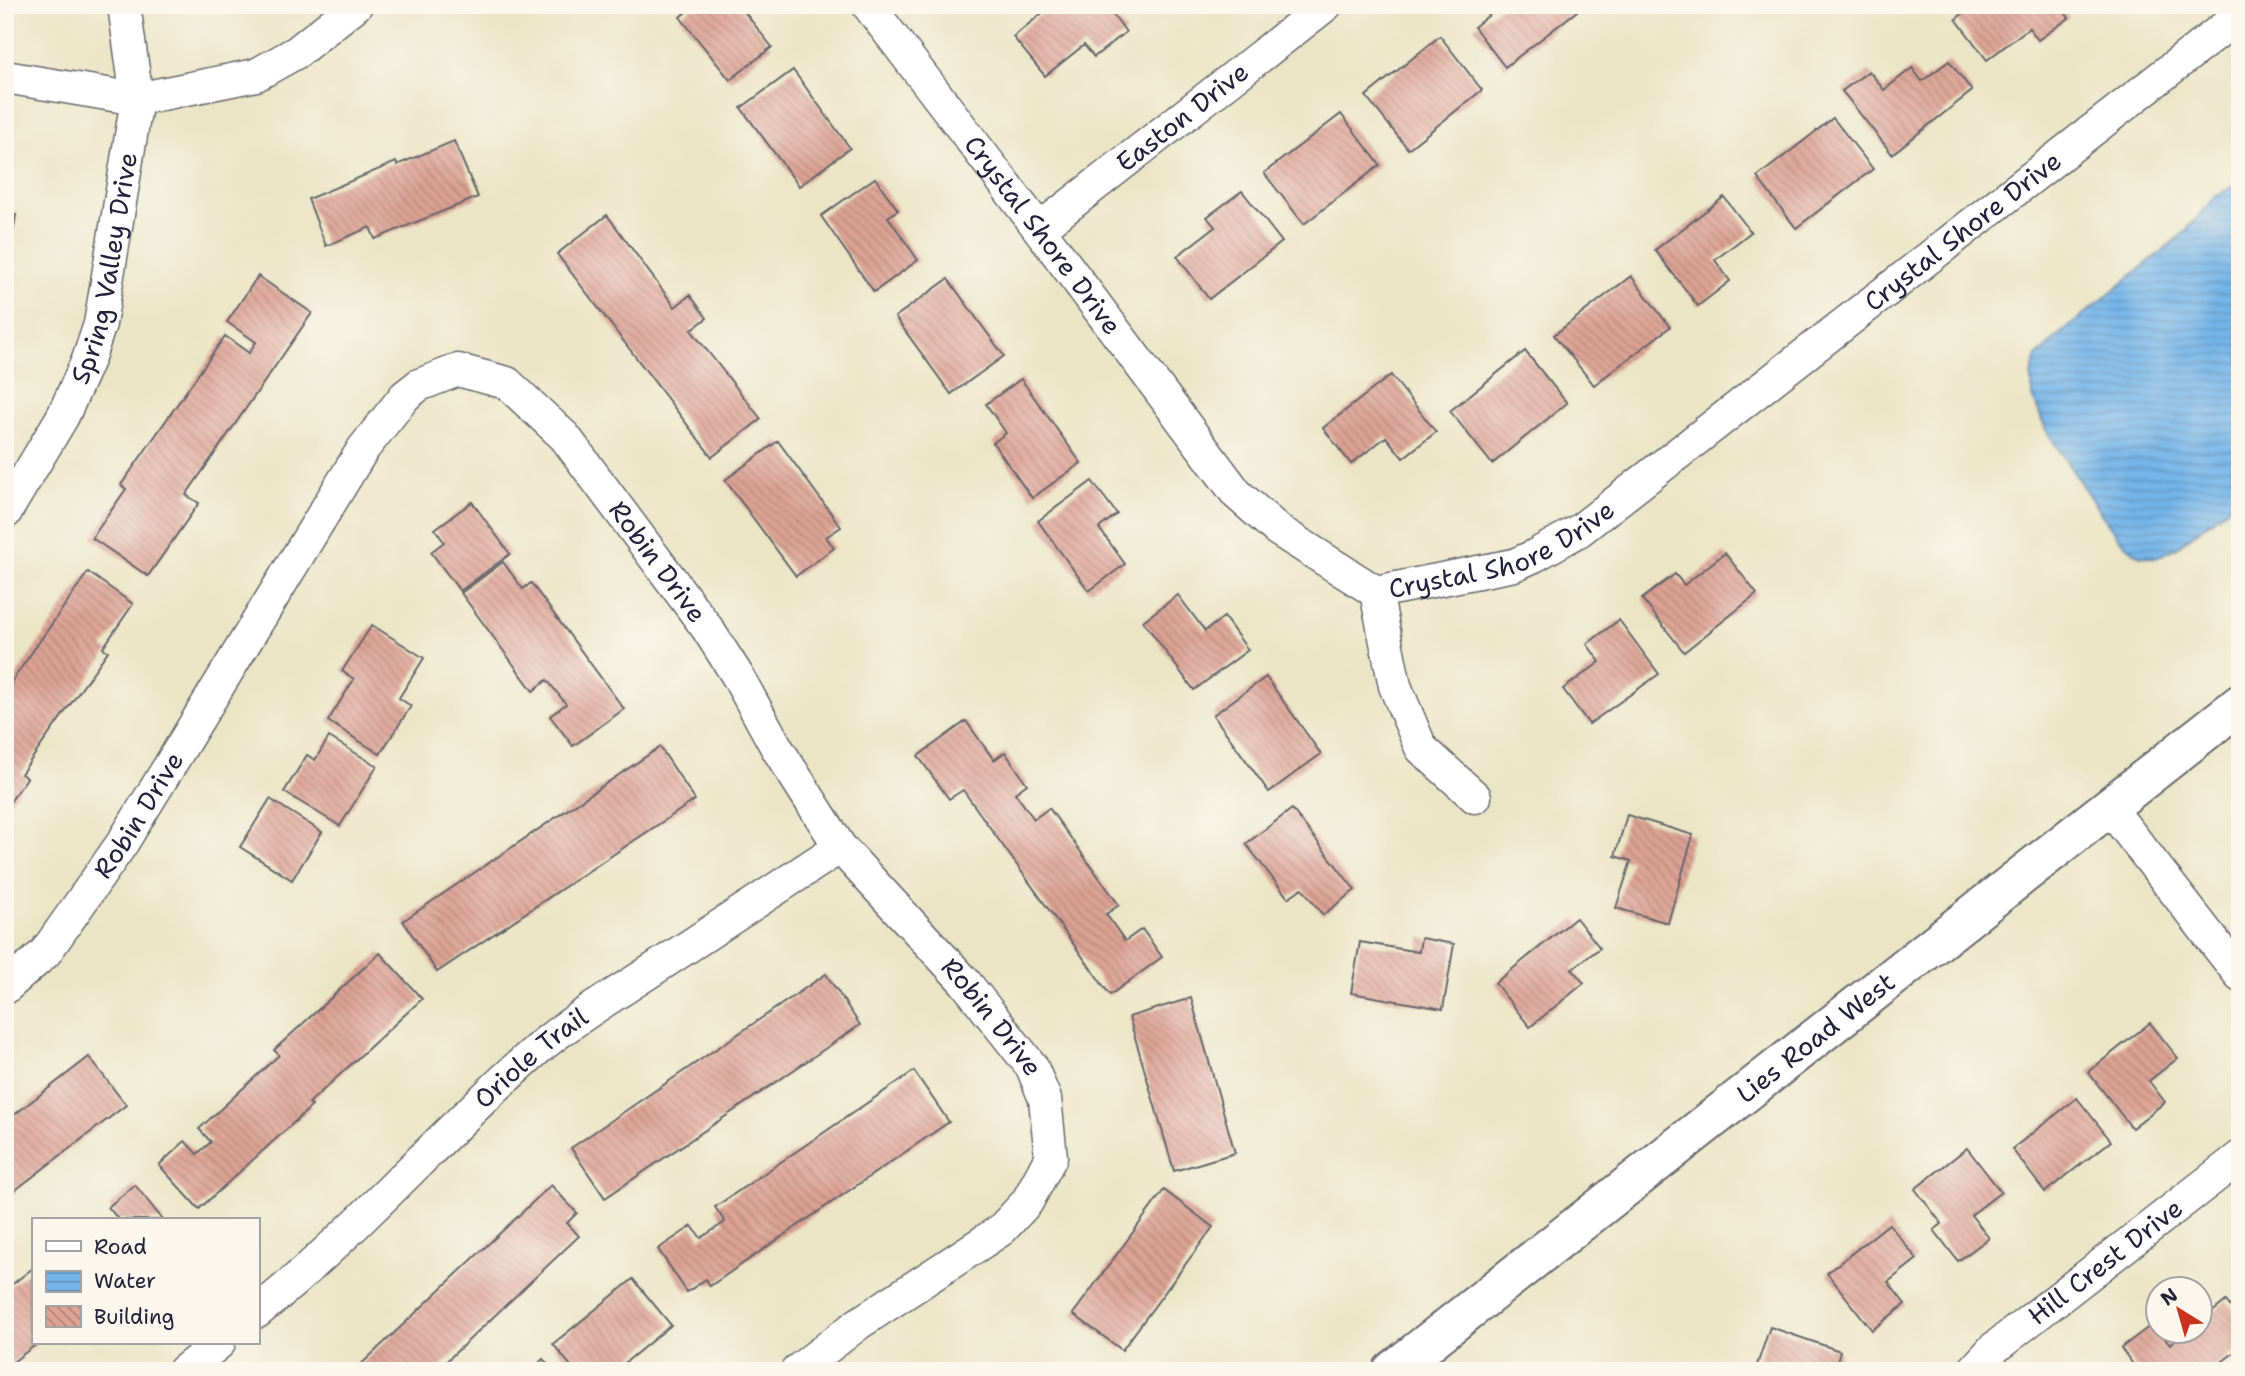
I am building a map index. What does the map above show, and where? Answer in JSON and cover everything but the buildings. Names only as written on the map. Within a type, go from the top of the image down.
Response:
[{"type":"street","name":"Spring Valley Drive","points":[[5,513],[62,416],[88,360],[100,324],[137,99],[124,5]]},
{"type":"street","points":[[5,77],[137,99],[256,75],[297,52],[356,5]]},
{"type":"street","name":"Crystal Shore Drive","points":[[868,5],[1237,494],[1278,530],[1376,592],[1514,565],[1580,530],[2240,15]]},
{"type":"street","name":"Easton Drive","points":[[1039,229],[1326,5]]},
{"type":"street","name":"Robin Drive","points":[[5,988],[45,953],[123,842],[363,449],[405,396],[419,385],[458,370],[506,383],[565,437],[707,628],[840,847],[965,982],[1032,1068],[1045,1099],[1051,1157],[1027,1202],[1001,1230],[858,1324],[797,1371]]},
{"type":"street","points":[[1376,592],[1395,686],[1421,748],[1475,797]]},
{"type":"street","name":"Lies Road West","points":[[1392,1371],[2240,705]]},
{"type":"street","points":[[2109,807],[2240,975]]},
{"type":"street","name":"Oriole Trail","points":[[259,1310],[288,1288],[357,1224],[494,1089],[543,1045],[592,1009],[840,847]]},
{"type":"street","name":"Hill Crest Drive","points":[[1973,1371],[1993,1349],[2240,1157]]},
{"type":"street","points":[[184,1371],[218,1344]]},
{"type":"water","points":[[2240,183],[2240,498],[2176,548],[2156,558],[2138,555],[2120,539],[2099,511],[2046,430],[2033,397],[2031,374],[2037,356],[2059,335],[2184,233],[2215,197]]}]
